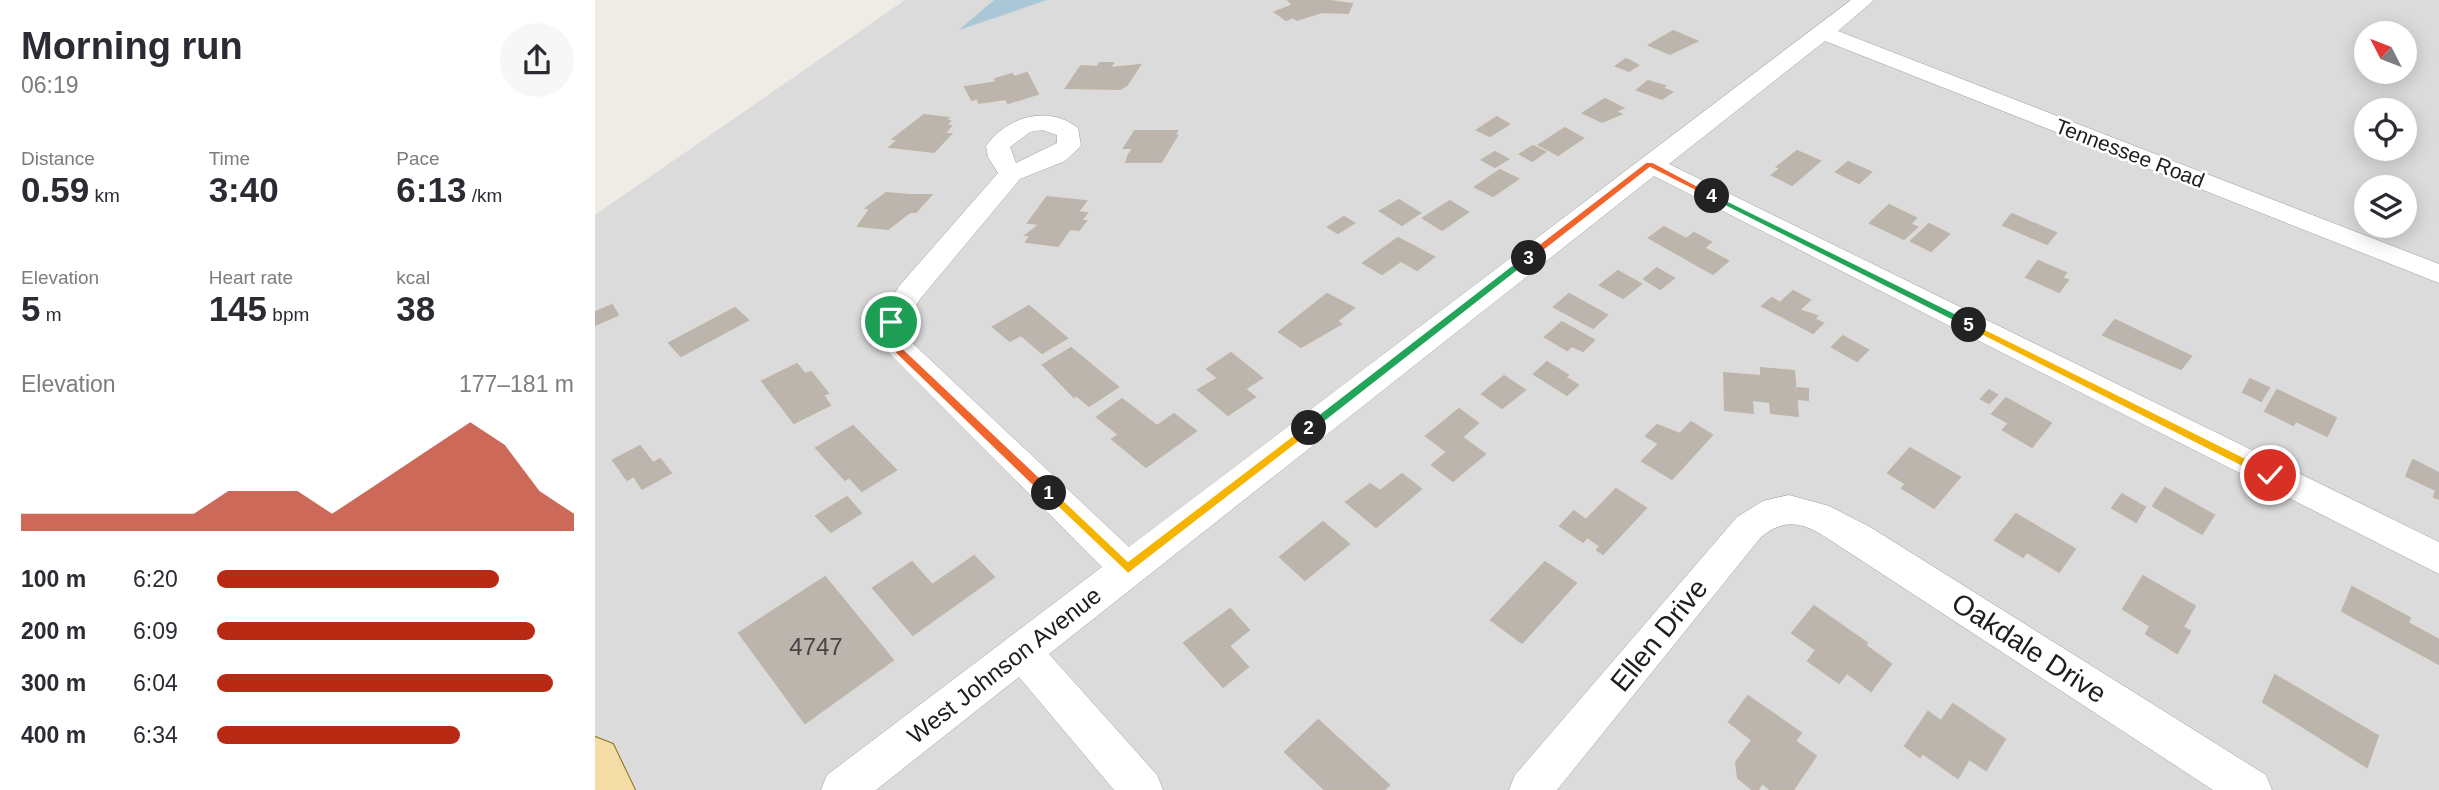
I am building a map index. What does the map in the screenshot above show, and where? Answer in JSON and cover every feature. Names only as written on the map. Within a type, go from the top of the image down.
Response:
[{"type":"main road","points":[[595,762],[609,790]]},
{"type":"street","name":"West Johnson Avenue","points":[[842,790],[1864,0]]},
{"type":"street","name":"Tennessee Road","points":[[1822,32],[2439,274]]},
{"type":"street","points":[[1650,164],[2439,559]]},
{"type":"street","points":[[1011,174],[910,292],[891,322],[890,339],[900,352],[1128,569]]},
{"type":"street","name":"Ellen Drive","points":[[1530,790],[1749,527],[1770,512],[1792,507],[1805,509]]},
{"type":"street","name":"Oakdale Drive","points":[[1805,509],[1857,538],[2251,790]]},
{"type":"street","points":[[1022,651],[1142,790]]},
{"type":"shaded area","points":[[905,0],[2439,0],[2439,790],[595,790],[595,215]]},
{"type":"water","points":[[994,0],[1047,0],[959,30]]},
{"type":"building","points":[[1288,0],[1324,0],[1352,4],[1348,13],[1322,12],[1297,20],[1293,17],[1286,20],[1275,12],[1293,5]]},
{"type":"building","points":[[1673,31],[1697,41],[1670,54],[1649,45]]},
{"type":"building","points":[[1626,59],[1638,65],[1629,71],[1616,66]]},
{"type":"building","points":[[1100,63],[1113,63],[1110,68],[1140,65],[1127,85],[1120,89],[1066,88],[1081,66],[1097,67]]},
{"type":"building","points":[[1027,73],[1038,94],[1008,103],[1006,99],[979,103],[977,98],[972,100],[965,87],[997,82],[995,79],[1012,74],[1014,77]]},
{"type":"building","points":[[1648,81],[1665,86],[1662,88],[1672,92],[1662,99],[1637,90]]},
{"type":"building","points":[[1605,99],[1623,108],[1616,111],[1621,114],[1602,122],[1583,113]]},
{"type":"building","points":[[924,115],[948,118],[945,120],[950,121],[946,125],[951,126],[944,134],[951,134],[934,152],[890,147],[898,140],[893,139]]},
{"type":"building","points":[[1497,117],[1509,124],[1490,136],[1477,130]]},
{"type":"building","points":[[1565,128],[1583,138],[1558,155],[1539,145]]},
{"type":"building","points":[[1135,131],[1177,131],[1177,136],[1161,162],[1126,162],[1129,154],[1135,153],[1130,153],[1133,148],[1124,148]]},
{"type":"building","points":[[1533,146],[1545,152],[1532,161],[1520,154]]},
{"type":"building","points":[[1797,151],[1820,161],[1792,185],[1772,175],[1781,168],[1777,167]]},
{"type":"building","points":[[1495,152],[1508,159],[1495,167],[1482,160]]},
{"type":"building","points":[[1848,162],[1871,172],[1859,183],[1836,172]]},
{"type":"building","points":[[1500,170],[1518,179],[1493,196],[1475,187]]},
{"type":"building","points":[[886,193],[931,195],[916,212],[910,212],[888,229],[858,226],[870,209],[866,208]]},
{"type":"building","points":[[1047,197],[1086,201],[1078,212],[1087,213],[1081,221],[1086,221],[1079,230],[1070,229],[1058,246],[1026,242],[1031,235],[1026,235],[1040,224],[1028,223]]},
{"type":"building","points":[[1399,200],[1420,213],[1402,225],[1380,211]]},
{"type":"building","points":[[1450,201],[1468,212],[1442,230],[1423,218]]},
{"type":"building","points":[[1889,205],[1916,218],[1910,224],[1917,227],[1904,239],[1870,223]]},
{"type":"building","points":[[2012,214],[2056,233],[2047,244],[2003,225]]},
{"type":"building","points":[[1344,217],[1354,223],[1338,233],[1328,227]]},
{"type":"building","points":[[1929,224],[1949,234],[1931,251],[1911,241]]},
{"type":"building","points":[[1664,227],[1686,239],[1694,233],[1711,242],[1704,248],[1728,261],[1713,274],[1649,238]]},
{"type":"building","points":[[1398,238],[1434,257],[1417,270],[1401,261],[1382,274],[1363,263]]},
{"type":"building","points":[[2038,261],[2066,273],[2062,278],[2068,280],[2059,292],[2026,277]]},
{"type":"building","points":[[1657,268],[1674,278],[1660,289],[1644,279]]},
{"type":"building","points":[[1618,271],[1641,284],[1623,298],[1600,285]]},
{"type":"building","points":[[1793,291],[1810,300],[1799,310],[1817,316],[1814,319],[1823,323],[1813,333],[1762,306],[1772,298],[1780,303]]},
{"type":"building","points":[[1327,294],[1354,308],[1337,321],[1341,324],[1301,347],[1279,332]]},
{"type":"building","points":[[1569,294],[1607,315],[1593,328],[1554,307]]},
{"type":"building","points":[[612,305],[618,315],[595,325],[595,312]]},
{"type":"building","points":[[1029,306],[1067,338],[1042,353],[1021,335],[1010,341],[993,327]]},
{"type":"building","points":[[735,308],[748,320],[681,356],[669,343]]},
{"type":"building","points":[[2115,320],[2191,356],[2181,369],[2103,335]]},
{"type":"building","points":[[1562,322],[1594,340],[1583,351],[1572,346],[1567,350],[1545,337]]},
{"type":"building","points":[[1843,336],[1868,350],[1857,361],[1832,347]]},
{"type":"building","points":[[1071,348],[1118,387],[1089,406],[1076,395],[1074,397],[1043,365]]},
{"type":"building","points":[[1231,353],[1262,378],[1245,389],[1255,397],[1228,415],[1198,390],[1218,378],[1207,369]]},
{"type":"building","points":[[1547,362],[1578,385],[1567,395],[1534,374]]},
{"type":"building","points":[[797,364],[805,374],[811,372],[828,393],[823,395],[830,405],[794,423],[762,381]]},
{"type":"building","points":[[1761,368],[1794,371],[1798,416],[1771,413],[1770,402],[1752,400],[1753,413],[1725,410],[1724,373],[1761,376]]},
{"type":"building","points":[[1504,376],[1525,390],[1502,408],[1482,394]]},
{"type":"building","points":[[2250,379],[2269,388],[2261,401],[2243,392]]},
{"type":"building","points":[[1798,388],[1808,389],[1808,400],[1798,399]]},
{"type":"building","points":[[1989,390],[1997,395],[1989,403],[1981,399]]},
{"type":"building","points":[[2277,390],[2336,418],[2327,436],[2296,421],[2293,425],[2265,411]]},
{"type":"building","points":[[2006,398],[2051,423],[2032,447],[2003,430],[2009,423],[1992,414]]},
{"type":"building","points":[[1122,399],[1157,426],[1174,414],[1196,431],[1146,467],[1112,439],[1119,435],[1097,417]]},
{"type":"building","points":[[1459,409],[1478,423],[1462,437],[1485,454],[1453,481],[1432,465],[1447,452],[1426,436]]},
{"type":"building","points":[[1691,422],[1712,435],[1672,479],[1642,461],[1659,444],[1646,436],[1657,425],[1680,434]]},
{"type":"building","points":[[853,426],[896,470],[862,491],[849,477],[845,480],[816,448]]},
{"type":"building","points":[[640,446],[653,463],[660,459],[671,473],[642,489],[634,476],[627,480],[613,460]]},
{"type":"building","points":[[1910,448],[1960,477],[1934,508],[1902,488],[1906,484],[1888,473]]},
{"type":"building","points":[[2413,460],[2439,473],[2439,499],[2434,497],[2436,490],[2406,476]]},
{"type":"building","points":[[1402,474],[1421,489],[1376,527],[1346,502],[1370,484],[1380,491]]},
{"type":"building","points":[[2165,488],[2214,515],[2202,534],[2153,506]]},
{"type":"building","points":[[1616,489],[1646,508],[1603,554],[1597,550],[1600,546],[1587,537],[1583,542],[1560,526],[1574,511],[1586,520]]},
{"type":"building","points":[[2122,494],[2145,507],[2136,522],[2112,508]]},
{"type":"building","points":[[847,497],[861,513],[831,532],[816,516]]},
{"type":"building","points":[[2016,514],[2075,549],[2059,572],[2027,552],[2023,557],[1995,540]]},
{"type":"building","points":[[1323,522],[1349,544],[1305,580],[1280,557]]},
{"type":"building","points":[[974,556],[994,577],[913,635],[873,588],[912,562],[932,585]]},
{"type":"building","points":[[1545,562],[1576,583],[1522,643],[1491,620]]},
{"type":"building","points":[[2143,576],[2195,606],[2183,627],[2190,631],[2177,653],[2146,634],[2150,626],[2123,609]]},
{"type":"building","points":[[825,577],[893,660],[805,723],[739,633]]},
{"type":"building","points":[[2352,587],[2410,618],[2408,623],[2439,640],[2439,664],[2342,611]]},
{"type":"building","points":[[1814,606],[1867,643],[1865,645],[1891,664],[1871,691],[1847,673],[1839,683],[1808,661],[1816,650],[1792,633]]},
{"type":"building","points":[[1230,609],[1249,630],[1229,646],[1248,667],[1223,687],[1184,643]]},
{"type":"building","points":[[2275,675],[2378,736],[2367,767],[2263,702]]},
{"type":"building","points":[[1748,696],[1801,733],[1795,741],[1816,756],[1793,790],[1771,790],[1762,783],[1758,790],[1753,790],[1738,778],[1736,762],[1752,740],[1729,722]]},
{"type":"building","points":[[1953,704],[2005,739],[1986,770],[1969,759],[1958,778],[1922,753],[1920,757],[1905,746],[1928,712],[1941,721]]},
{"type":"building","points":[[1318,720],[1389,785],[1384,790],[1325,790],[1285,752]]},
{"type":"route","points":[[891,322],[890,339],[900,352],[1128,569],[1650,164],[2270,475]]}]
